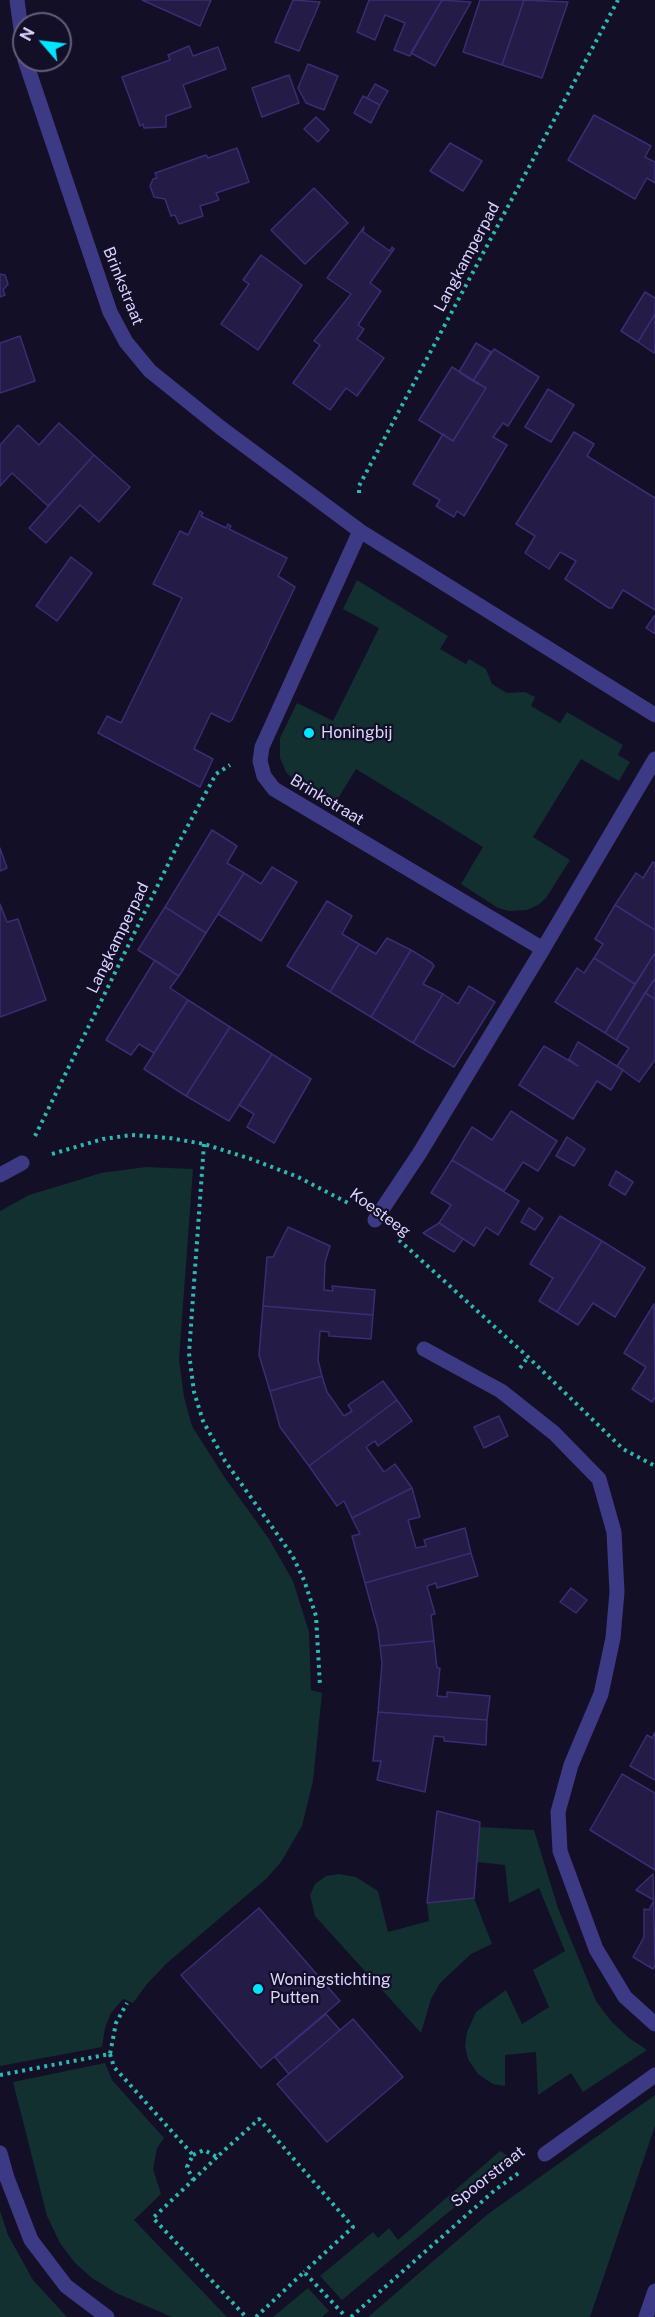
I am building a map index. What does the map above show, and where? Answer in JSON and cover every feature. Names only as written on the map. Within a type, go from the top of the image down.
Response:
[{"type":"street","name":"Brinkstraat","points":[[29,72],[110,312],[126,342],[150,371],[181,397],[360,531],[655,715]]},
{"type":"street","name":"Brinkstraat","points":[[360,531],[262,747],[260,761],[264,776],[274,789],[543,949]]},
{"type":"street","points":[[375,1220],[543,949],[655,759]]},
{"type":"street","points":[[0,1175],[22,1163]]},
{"type":"street","points":[[424,1349],[501,1391],[554,1433],[599,1479],[614,1532],[617,1592],[613,1638],[601,1695],[571,1765],[558,1812],[560,1851],[596,1949],[625,1997],[655,2024]]},
{"type":"street","name":"Spoorstraat","points":[[545,2154],[655,2075]]},
{"type":"street","points":[[0,2153],[31,2240],[66,2286],[107,2317]]},
{"type":"street","points":[[646,2317],[655,2291]]},
{"type":"path","name":"Langkamperpad","points":[[360,531],[359,486],[618,0]]},
{"type":"path","name":"Langkamperpad","points":[[22,1163],[178,844],[216,774],[262,747]]},
{"type":"path","name":"Koesteeg","points":[[22,1163],[103,1139],[132,1135],[204,1144],[298,1177],[342,1198],[375,1220],[432,1268],[623,1449],[655,1466]]},
{"type":"path","points":[[204,1144],[189,1353],[194,1392],[203,1421],[225,1461],[292,1555],[304,1580],[316,1616],[321,1686]]},
{"type":"path","points":[[127,2003],[116,2023],[110,2054],[114,2067],[193,2155]]},
{"type":"path","points":[[0,2075],[110,2054]]},
{"type":"path","points":[[246,2317],[153,2218],[259,2119],[353,2227],[256,2317]]},
{"type":"path","points":[[193,2180],[187,2167],[193,2155],[204,2150],[217,2157]]},
{"type":"path","name":"Spoorstraat","points":[[349,2317],[495,2190],[545,2154]]},
{"type":"path","points":[[304,2272],[349,2317]]},
{"type":"green space","points":[[357,580],[448,636],[440,649],[466,664],[469,659],[486,669],[492,684],[507,693],[525,692],[535,697],[531,706],[560,723],[567,712],[623,745],[618,755],[630,762],[619,781],[581,759],[533,837],[570,860],[546,898],[538,905],[527,910],[509,911],[498,908],[461,884],[483,847],[356,769],[334,805],[296,782],[286,772],[280,758],[280,738],[297,703],[333,721],[379,628],[343,609]]},
{"type":"green space","points":[[146,1167],[193,1169],[179,1359],[184,1397],[192,1426],[225,1478],[269,1539],[293,1581],[309,1632],[311,1690],[322,1693],[313,1781],[302,1826],[281,1862],[267,1878],[167,1963],[133,2003],[123,1999],[111,2013],[105,2028],[102,2047],[0,2066],[0,1211],[29,1195],[101,1173]]},
{"type":"green space","points":[[479,1827],[534,1830],[558,1908],[596,2001],[611,2021],[629,2038],[647,2050],[583,2092],[571,2073],[538,2095],[536,2052],[505,2055],[505,2086],[493,2084],[478,2074],[468,2059],[465,2046],[467,2032],[476,2012],[506,1990],[522,2024],[549,2007],[533,1970],[565,1951],[539,1888],[509,1903],[505,1865],[477,1862]]},
{"type":"green space","points":[[339,1874],[356,1877],[378,1891],[388,1932],[429,1921],[427,1903],[474,1898],[492,1944],[471,1954],[440,1983],[431,1999],[421,2033],[315,1916],[310,1895],[315,1884],[326,1876]]},
{"type":"green space","points":[[105,2063],[112,2080],[164,2138],[157,2148],[153,2169],[161,2194],[134,2220],[227,2317],[172,2317],[116,2293],[92,2278],[75,2263],[60,2243],[47,2216],[13,2082]]},
{"type":"green space","points":[[655,2095],[655,2126],[590,2317],[368,2317],[488,2214]]},
{"type":"green space","points":[[500,2151],[513,2159],[342,2300],[320,2276],[373,2232],[378,2238],[389,2228],[398,2240]]},
{"type":"green space","points":[[0,2211],[8,2235],[33,2280],[67,2317],[0,2317]]},
{"type":"green space","points":[[308,2288],[329,2311],[322,2317],[273,2317]]},
{"type":"building","points":[[142,0],[211,0],[200,26]]},
{"type":"building","points":[[293,0],[320,2],[299,51],[275,42]]},
{"type":"building","points":[[369,0],[442,0],[410,56],[394,50],[405,23],[385,15],[375,40],[357,32]]},
{"type":"building","points":[[442,0],[471,2],[435,66],[411,53]]},
{"type":"building","points":[[480,0],[524,0],[502,65],[463,52]]},
{"type":"building","points":[[524,0],[568,2],[542,78],[502,65]]},
{"type":"building","points":[[189,46],[193,56],[218,47],[226,69],[183,85],[191,107],[166,116],[166,127],[144,128],[143,124],[140,126],[122,77],[170,60],[168,55]]},
{"type":"building","points":[[308,64],[338,76],[324,110],[306,103],[298,88]]},
{"type":"building","points":[[289,75],[299,103],[262,117],[252,88]]},
{"type":"building","points":[[375,84],[388,91],[380,105],[367,98]]},
{"type":"building","points":[[363,96],[380,105],[371,123],[354,113]]},
{"type":"building","points":[[594,115],[651,146],[645,157],[655,162],[655,183],[647,178],[635,199],[568,160]]},
{"type":"building","points":[[316,117],[329,130],[318,142],[304,129]]},
{"type":"building","points":[[450,143],[482,161],[463,191],[430,171]]},
{"type":"building","points":[[237,148],[249,182],[216,193],[219,200],[200,206],[203,216],[179,224],[175,215],[171,216],[165,199],[154,197],[150,186],[153,179],[157,178],[155,173],[206,155],[208,158]]},
{"type":"building","points":[[314,188],[348,223],[305,264],[271,230]]},
{"type":"building","points":[[364,227],[363,232],[390,251],[392,247],[394,249],[370,283],[381,291],[358,325],[364,329],[357,339],[384,358],[357,396],[346,388],[330,410],[293,383],[320,345],[314,341],[351,294],[327,278]]},
{"type":"building","points":[[261,255],[302,285],[258,350],[221,324],[249,284],[243,280]]},
{"type":"building","points":[[0,274],[5,275],[8,284],[3,290],[5,295],[0,297]]},
{"type":"building","points":[[645,292],[655,298],[655,314],[638,342],[621,331]]},
{"type":"building","points":[[655,314],[655,352],[654,353],[638,342]]},
{"type":"building","points":[[20,336],[35,381],[0,393],[0,343]]},
{"type":"building","points":[[476,343],[491,352],[473,381],[459,372]]},
{"type":"building","points":[[494,349],[539,377],[508,426],[503,423],[493,437],[507,445],[464,516],[457,511],[454,517],[436,506],[440,500],[413,484],[443,434],[453,441],[486,388],[473,381]]},
{"type":"building","points":[[452,367],[486,388],[453,441],[419,420]]},
{"type":"building","points":[[548,389],[574,405],[551,442],[525,427]]},
{"type":"building","points":[[59,423],[94,455],[48,506],[12,473],[0,486],[0,445],[18,425],[39,445]]},
{"type":"building","points":[[574,432],[594,444],[587,456],[655,498],[655,610],[623,590],[612,608],[609,608],[565,579],[576,561],[560,552],[549,569],[525,553],[535,536],[516,524]]},
{"type":"building","points":[[94,455],[130,487],[99,522],[80,505],[46,543],[29,528]]},
{"type":"building","points":[[200,511],[203,513],[201,516],[226,528],[228,524],[231,526],[229,529],[287,558],[278,576],[295,587],[232,720],[229,722],[211,713],[194,749],[213,759],[200,787],[98,733],[107,716],[121,723],[182,598],[153,584],[180,531],[188,535]]},
{"type":"building","points":[[71,557],[92,573],[57,621],[36,606]]},
{"type":"building","points":[[655,615],[655,634],[646,628]]},
{"type":"building","points":[[212,830],[237,846],[227,863],[244,873],[206,933],[165,907]]},
{"type":"building","points":[[0,848],[7,868],[0,871]]},
{"type":"building","points":[[653,862],[655,863],[655,930],[615,905],[636,873],[643,878]]},
{"type":"building","points":[[272,867],[297,882],[261,941],[218,914],[244,873],[261,884]]},
{"type":"building","points":[[327,901],[352,916],[342,934],[359,944],[330,992],[287,966]]},
{"type":"building","points":[[0,904],[7,922],[18,919],[46,1000],[0,1017]]},
{"type":"building","points":[[615,905],[655,930],[655,953],[635,984],[594,958],[603,944],[595,939]]},
{"type":"building","points":[[165,907],[206,933],[179,976],[138,950]]},
{"type":"building","points":[[387,938],[411,950],[371,1017],[330,992],[359,944],[376,954]]},
{"type":"building","points":[[411,950],[434,966],[423,984],[443,994],[413,1043],[371,1017]]},
{"type":"building","points":[[655,953],[655,978],[616,1040],[605,1033]]},
{"type":"building","points":[[594,958],[635,984],[605,1033],[555,1002],[577,968],[584,973]]},
{"type":"building","points":[[155,960],[179,976],[170,988],[188,1000],[154,1053],[139,1044],[131,1055],[106,1040]]},
{"type":"building","points":[[655,978],[655,999],[645,993]]},
{"type":"building","points":[[469,986],[495,1002],[454,1067],[413,1043],[443,994],[458,1004]]},
{"type":"building","points":[[645,993],[655,999],[655,1060],[639,1082],[617,1066],[629,1048],[616,1040]]},
{"type":"building","points":[[188,1000],[230,1027],[186,1096],[144,1069]]},
{"type":"building","points":[[230,1027],[272,1054],[229,1121],[186,1096]]},
{"type":"building","points":[[578,1042],[623,1070],[611,1090],[597,1081],[573,1119],[519,1085],[544,1046],[578,1066],[569,1059]]},
{"type":"building","points":[[272,1054],[311,1079],[274,1143],[247,1127],[254,1114],[239,1105]]},
{"type":"building","points":[[511,1111],[557,1141],[538,1171],[523,1162],[504,1191],[452,1160],[472,1127],[492,1140]]},
{"type":"building","points":[[567,1137],[585,1149],[574,1166],[556,1156]]},
{"type":"building","points":[[452,1160],[519,1201],[498,1235],[486,1227],[474,1246],[439,1223],[451,1205],[431,1193]]},
{"type":"building","points":[[616,1171],[633,1182],[625,1195],[609,1185]]},
{"type":"building","points":[[529,1208],[543,1218],[535,1230],[521,1222]]},
{"type":"building","points":[[560,1216],[602,1241],[557,1312],[539,1301],[553,1278],[530,1264]]},
{"type":"building","points":[[439,1223],[463,1239],[454,1252],[423,1233]]},
{"type":"building","points":[[288,1227],[330,1246],[325,1262],[324,1290],[333,1291],[332,1286],[375,1290],[373,1315],[263,1306],[267,1257],[273,1257]]},
{"type":"building","points":[[602,1241],[645,1268],[615,1317],[593,1303],[578,1325],[557,1312]]},
{"type":"building","points":[[654,1304],[655,1397],[652,1402],[632,1389],[646,1367],[624,1353]]},
{"type":"building","points":[[263,1306],[373,1315],[371,1339],[329,1336],[329,1332],[320,1331],[318,1360],[322,1376],[270,1391],[259,1355]]},
{"type":"building","points":[[322,1376],[327,1392],[344,1416],[352,1411],[348,1405],[383,1381],[397,1400],[309,1466],[280,1427],[270,1391]]},
{"type":"building","points":[[397,1400],[412,1421],[378,1446],[375,1441],[366,1447],[384,1472],[395,1464],[412,1488],[352,1518],[344,1501],[337,1506],[309,1466]]},
{"type":"building","points":[[499,1416],[508,1436],[484,1448],[474,1427]]},
{"type":"building","points":[[412,1488],[420,1517],[408,1520],[416,1548],[426,1546],[424,1540],[465,1528],[471,1553],[365,1583],[352,1536],[360,1534],[352,1518]]},
{"type":"building","points":[[471,1553],[478,1576],[437,1588],[436,1583],[427,1586],[435,1614],[431,1615],[434,1641],[380,1646],[365,1583]]},
{"type":"building","points":[[571,1588],[587,1600],[576,1613],[560,1602]]},
{"type":"building","points":[[434,1641],[437,1668],[440,1668],[437,1696],[447,1697],[447,1692],[490,1696],[487,1720],[378,1712],[382,1663],[380,1646]]},
{"type":"building","points":[[378,1712],[487,1720],[486,1745],[444,1741],[444,1737],[434,1736],[425,1792],[377,1780],[381,1761],[373,1761]]},
{"type":"building","points":[[655,1732],[655,1780],[630,1766],[647,1735],[652,1738]]},
{"type":"building","points":[[622,1774],[655,1793],[655,1870],[590,1830]]},
{"type":"building","points":[[437,1811],[480,1822],[474,1898],[427,1903]]},
{"type":"building","points":[[653,1874],[654,1900],[636,1890]]},
{"type":"building","points":[[654,1901],[655,1965],[653,1969],[633,1957],[644,1937],[644,1909],[649,1910]]},
{"type":"building","points":[[259,1908],[340,2001],[261,2068],[181,1975]]},
{"type":"building","points":[[326,2014],[340,2030],[289,2074],[275,2057]]},
{"type":"building","points":[[353,2019],[403,2077],[327,2142],[277,2084]]},
{"type":"place","name":"Honingbij","points":[[309,733]]},
{"type":"place","name":"Woningstichting Putten","points":[[258,1989]]}]
